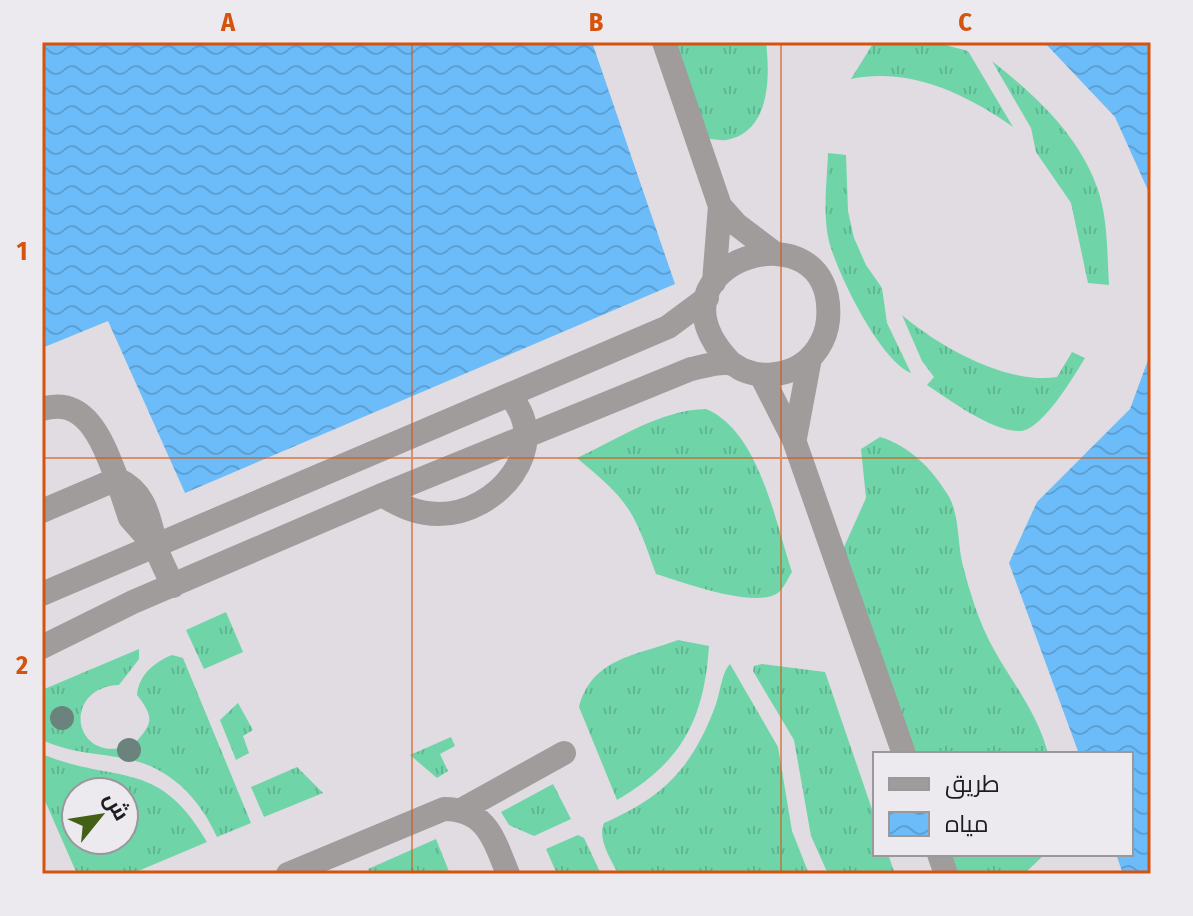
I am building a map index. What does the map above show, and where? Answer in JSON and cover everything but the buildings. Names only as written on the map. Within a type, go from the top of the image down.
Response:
[{"type":"lane","points":[[664,42],[720,206],[736,224],[773,252],[806,265],[826,293],[827,328],[810,358],[794,440]]},
{"type":"lane","points":[[720,206],[710,290],[709,334],[730,362],[761,375],[779,374],[810,358]]},
{"type":"lane","points":[[42,594],[668,327],[739,259],[773,252]]},
{"type":"lane","points":[[42,647],[382,495],[691,369],[730,362]]},
{"type":"lane","points":[[761,375],[794,440],[903,752]]},
{"type":"lane","points":[[382,495],[419,513],[461,512],[481,504],[505,484],[522,457],[528,437],[523,415],[510,396]]},
{"type":"lane","points":[[42,409],[64,407],[92,423],[117,479],[130,518],[156,547],[173,586]]},
{"type":"lane","points":[[42,511],[117,479]]},
{"type":"lane","points":[[288,874],[342,863],[444,809],[463,809],[564,753]]},
{"type":"lane","points":[[463,809],[483,823],[508,874]]},
{"type":"green space","points":[[670,42],[766,42],[767,86],[764,101],[752,126],[741,135],[726,140],[701,137]]},
{"type":"green space","points":[[874,42],[934,42],[968,51],[1013,127],[957,94],[916,80],[873,76],[851,79]]},
{"type":"green space","points":[[992,61],[1054,117],[1089,168],[1103,210],[1109,285],[1088,283],[1071,203],[1036,152],[1031,128]]},
{"type":"green space","points":[[828,153],[846,155],[848,211],[854,238],[866,265],[882,288],[887,323],[911,373],[899,365],[874,335],[835,259],[826,223]]},
{"type":"green space","points":[[902,315],[934,339],[974,361],[1017,375],[1057,377],[1072,352],[1085,358],[1039,421],[1021,431],[1010,430],[972,414],[927,385],[934,377],[922,361]]},
{"type":"green space","points":[[706,409],[724,420],[739,437],[752,457],[771,504],[792,572],[778,593],[767,597],[736,596],[656,574],[628,508],[577,458],[656,420],[672,414]]},
{"type":"green space","points":[[880,437],[901,446],[935,476],[948,495],[955,511],[963,566],[979,617],[992,646],[1031,712],[1047,752],[905,752],[840,556],[866,498],[861,449]]},
{"type":"green space","points":[[226,612],[243,652],[204,669],[186,630]]},
{"type":"green space","points":[[678,640],[709,646],[702,696],[695,717],[686,736],[658,770],[617,800],[579,707],[585,691],[594,678],[617,661]]},
{"type":"green space","points":[[139,649],[139,659],[119,685],[100,689],[88,698],[82,711],[81,724],[86,736],[96,745],[112,749],[133,745],[145,732],[149,721],[147,710],[137,695],[141,681],[154,665],[166,658],[172,655],[183,658],[251,823],[217,837],[192,798],[157,769],[42,740],[42,690]]},
{"type":"green space","points":[[730,664],[778,747],[792,831],[809,874],[618,874],[602,836],[604,823],[660,791],[686,762],[707,726]]},
{"type":"green space","points":[[762,664],[825,672],[873,812],[873,856],[889,856],[895,874],[828,874],[811,836],[794,740],[753,671],[754,666]]},
{"type":"green space","points":[[238,703],[253,730],[243,736],[249,753],[236,760],[220,720]]},
{"type":"green space","points":[[451,737],[455,746],[440,754],[448,771],[437,778],[410,755]]},
{"type":"green space","points":[[42,754],[125,776],[60,776],[60,835],[42,794]]},
{"type":"green space","points":[[297,767],[323,793],[264,817],[251,787]]},
{"type":"green space","points":[[140,780],[171,797],[189,815],[207,842],[131,874],[77,874],[69,856],[140,856]]},
{"type":"green space","points":[[553,784],[571,819],[534,836],[509,825],[501,812]]},
{"type":"green space","points":[[578,835],[584,838],[601,874],[557,874],[546,849]]},
{"type":"green space","points":[[436,839],[450,874],[370,874],[368,869]]},
{"type":"green space","points":[[942,856],[1043,856],[1024,874],[948,874]]},
{"type":"water","points":[[42,42],[592,42],[675,284],[185,493],[108,321],[42,348]]},
{"type":"water","points":[[1044,42],[1151,42],[1151,197],[1115,117]]},
{"type":"water","points":[[1151,352],[1151,874],[1123,874],[1117,856],[1133,856],[1133,752],[1078,752],[1009,563],[1037,502],[1130,409]]}]
